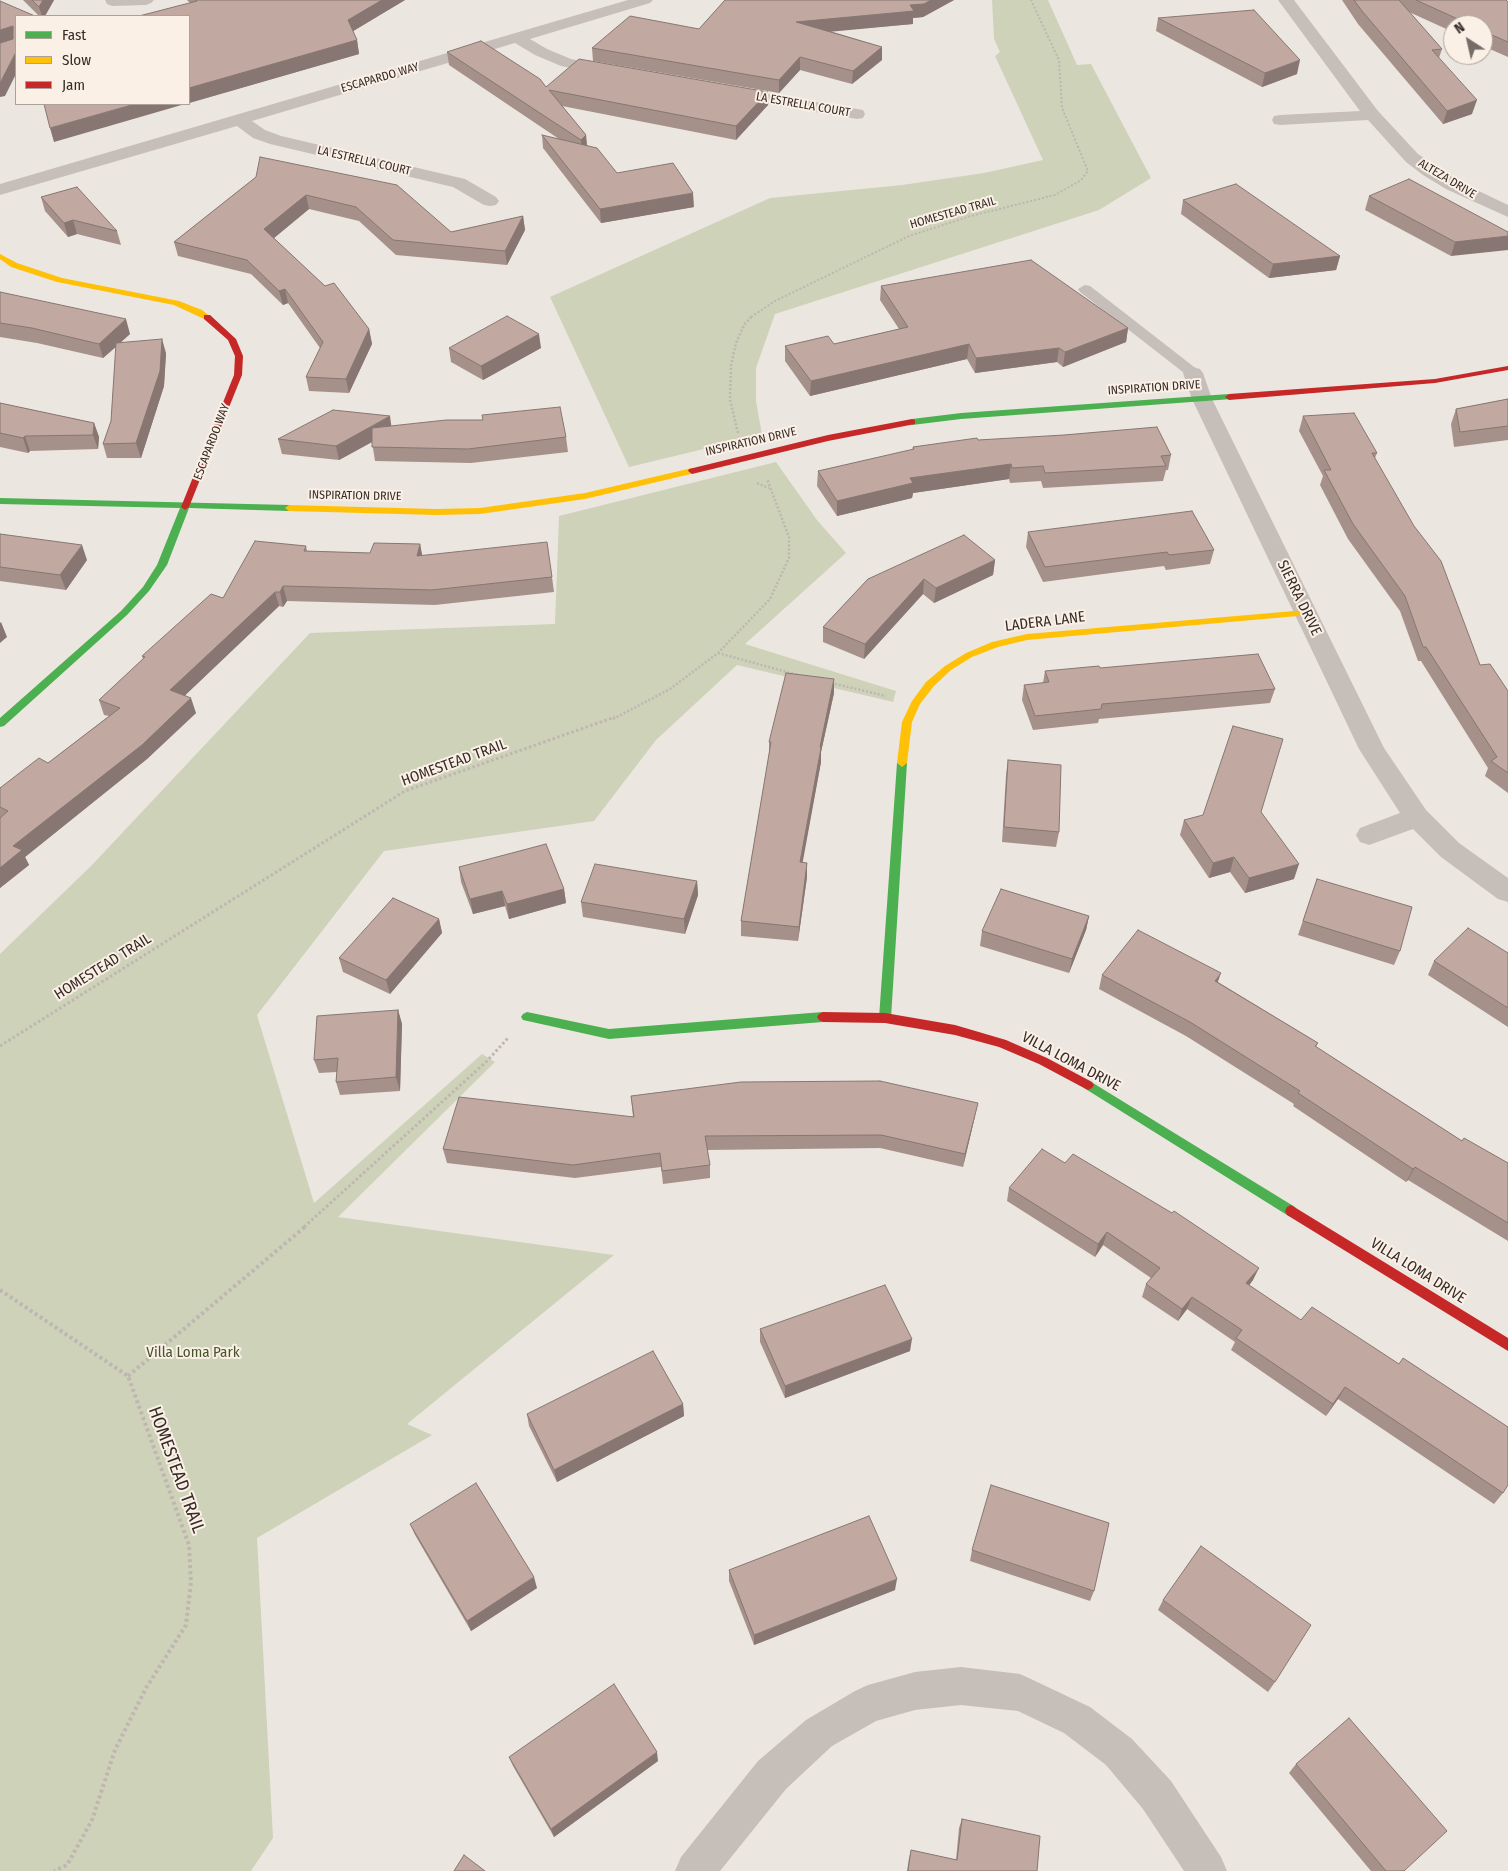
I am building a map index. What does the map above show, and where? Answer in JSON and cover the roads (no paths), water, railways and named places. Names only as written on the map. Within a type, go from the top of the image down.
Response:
[{"type":"street","points":[[101,13],[112,0],[146,0]]},
{"type":"street","name":"ESCAPARDO WAY","points":[[0,190],[645,0]]},
{"type":"street","name":"ALTEZA DRIVE","points":[[1286,0],[1372,115],[1412,158],[1429,171],[1508,212]]},
{"type":"street","points":[[518,38],[541,52],[567,63],[628,75]]},
{"type":"street","name":"LA ESTRELLA COURT","points":[[715,90],[857,114]]},
{"type":"street","points":[[1280,120],[1372,115]]},
{"type":"street","name":"LA ESTRELLA COURT","points":[[240,120],[259,134],[276,140],[459,183],[490,201]]},
{"type":"street","name":"ESCAPARDO WAY","points":[[0,256],[14,264],[60,280],[176,303],[199,312],[218,325],[232,338],[239,356],[238,375],[162,565],[146,589],[124,614],[0,724]]},
{"type":"street","name":"INSPIRATION DRIVE","points":[[0,501],[426,512],[480,511],[585,496],[760,453],[867,429],[908,422],[961,416],[1426,382],[1508,368]]},
{"type":"street","name":"SIERRA DRIVE","points":[[1193,373],[1202,399],[1372,748],[1390,780],[1417,817],[1450,850],[1508,892]]},
{"type":"street","name":"LADERA LANE","points":[[885,1018],[902,742],[907,722],[916,703],[930,684],[969,655],[995,644],[1027,637],[1306,613]]},
{"type":"street","points":[[1369,835],[1417,817]]},
{"type":"street","name":"VILLA LOMA DRIVE","points":[[527,1018],[609,1034],[837,1016],[885,1018],[955,1030],[1002,1043],[1085,1083],[1508,1345]]},
{"type":"street","points":[[695,1871],[772,1775],[819,1733],[868,1704],[915,1691],[961,1686],[1020,1693],[1077,1720],[1119,1752],[1157,1795],[1207,1871]]},
{"type":"lane","points":[[1085,289],[1193,373]]},
{"type":"park label","name":"Villa Loma Park","points":[[193,1353]]}]
